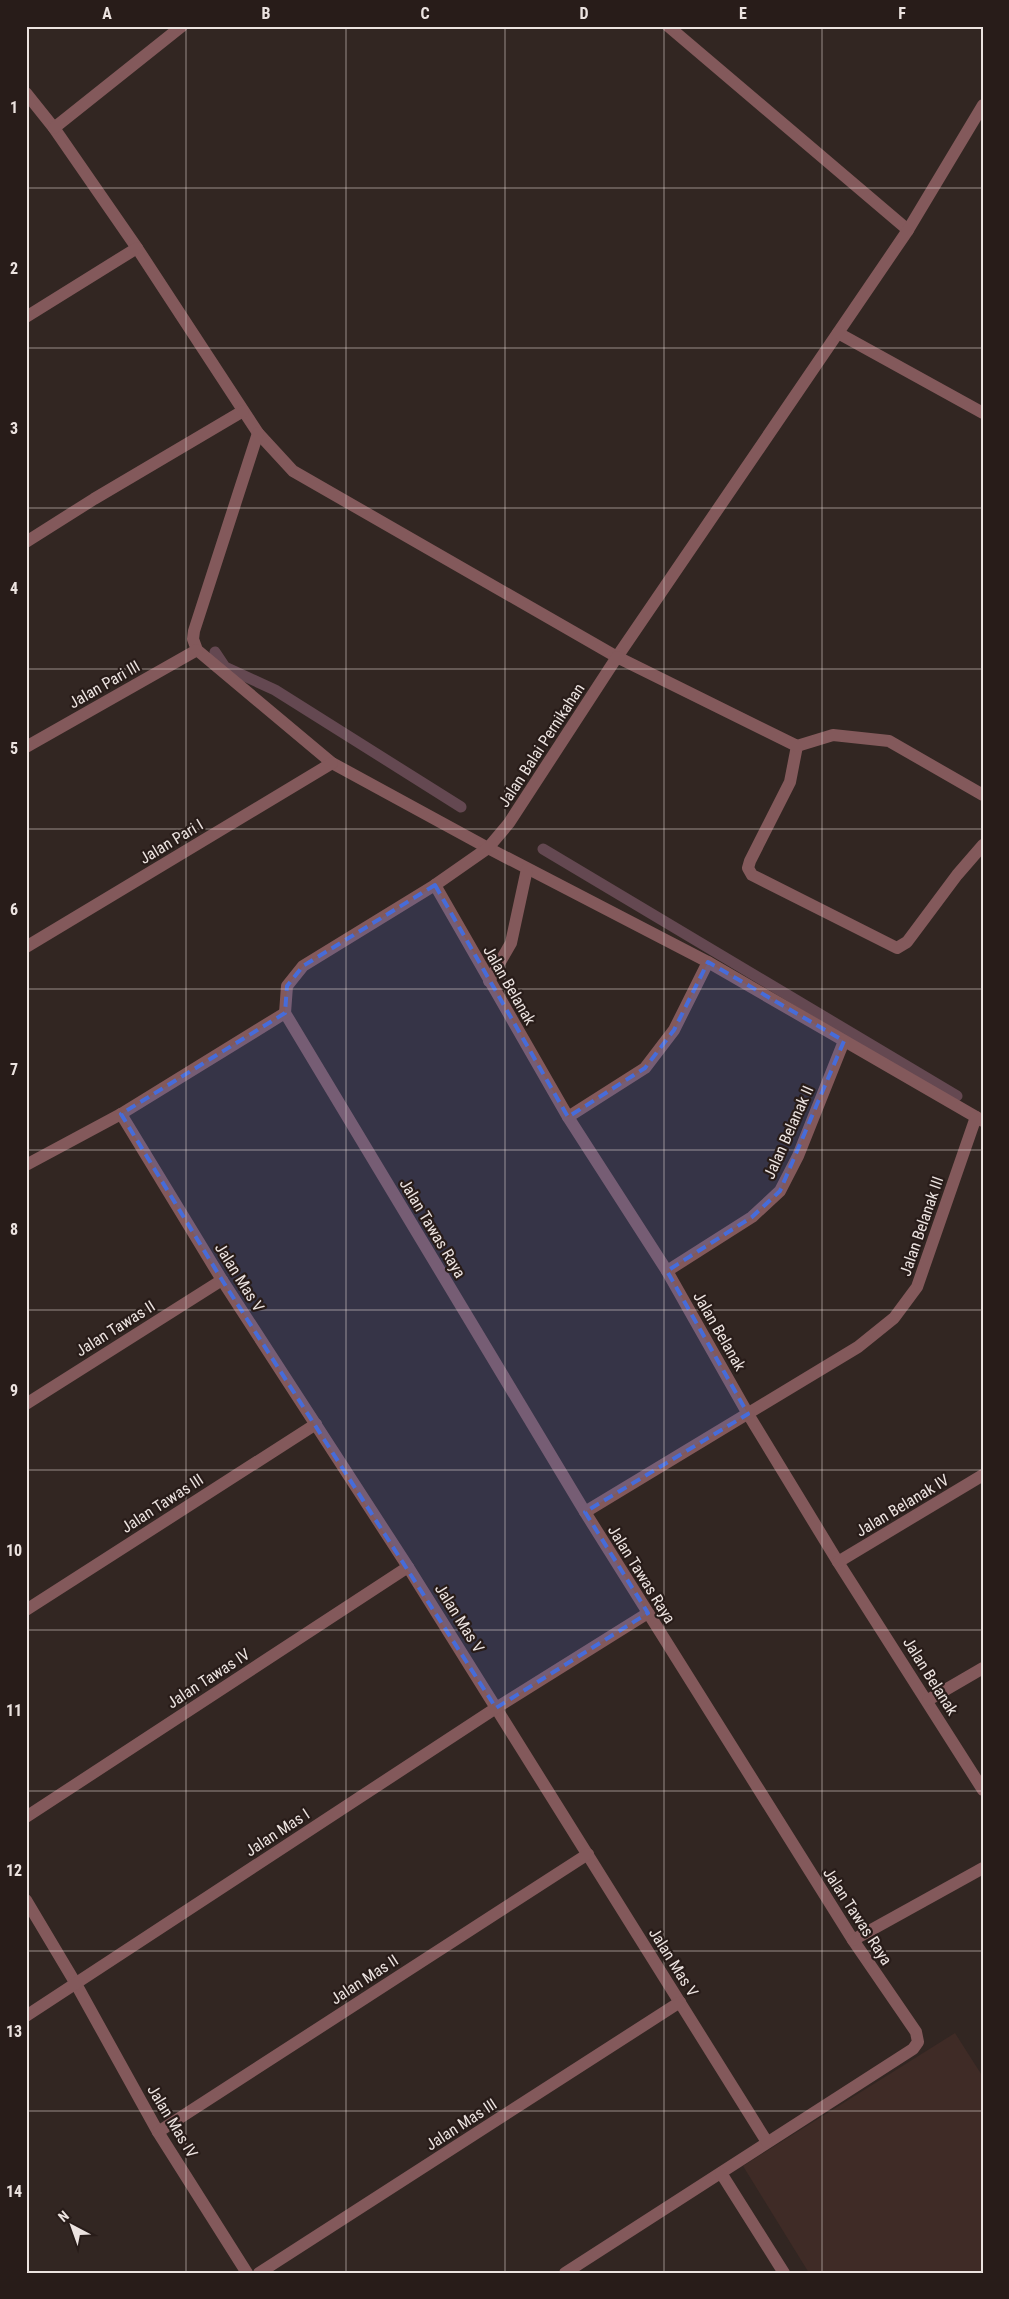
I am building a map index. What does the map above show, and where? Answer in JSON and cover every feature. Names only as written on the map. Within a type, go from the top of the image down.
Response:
[{"type":"street","points":[[54,128],[182,26]]},
{"type":"street","points":[[668,26],[908,230]]},
{"type":"street","points":[[26,93],[54,128],[137,248],[258,433],[293,472],[617,657],[797,746],[833,734],[889,741],[983,795]]},
{"type":"street","name":"Jalan Balai Pernikahan","points":[[285,1012],[286,986],[303,966],[435,885],[488,848],[509,823],[617,657],[908,230],[983,104]]},
{"type":"street","points":[[26,317],[137,248]]},
{"type":"street","points":[[838,333],[983,413]]},
{"type":"street","points":[[26,542],[94,499],[244,411]]},
{"type":"street","points":[[258,433],[194,631],[193,639],[197,650],[332,763],[488,848],[708,962],[979,1119]]},
{"type":"street","name":"Jalan Pari III","points":[[26,747],[197,650]]},
{"type":"street","points":[[797,746],[790,782],[750,861],[748,868],[752,875],[897,948],[907,942],[957,875],[983,845]]},
{"type":"street","name":"Jalan Pari I","points":[[26,947],[332,763]]},
{"type":"street","points":[[489,981],[511,943],[527,868]]},
{"type":"street","name":"Jalan Belanak","points":[[435,885],[568,1116],[667,1271],[748,1414],[838,1562],[928,1700],[983,1790]]},
{"type":"street","points":[[568,1116],[645,1068],[674,1030],[708,962]]},
{"type":"street","points":[[26,1165],[120,1114],[285,1012]]},
{"type":"street","name":"Jalan Tawas Raya","points":[[285,1012],[584,1512],[853,1940],[916,2032],[918,2042],[913,2049],[565,2273]]},
{"type":"street","name":"Jalan Belanak II","points":[[667,1271],[752,1217],[780,1191],[798,1156],[844,1041]]},
{"type":"street","name":"Jalan Mas V","points":[[120,1114],[222,1280],[408,1566],[767,2142]]},
{"type":"street","name":"Jalan Belanak III","points":[[584,1512],[858,1347],[894,1318],[917,1287],[979,1119]]},
{"type":"street","name":"Jalan Tawas II","points":[[26,1404],[222,1280]]},
{"type":"street","name":"Jalan Tawas III","points":[[26,1610],[316,1424]]},
{"type":"street","name":"Jalan Belanak IV","points":[[838,1562],[983,1475]]},
{"type":"street","name":"Jalan Tawas IV","points":[[26,1817],[408,1566]]},
{"type":"street","name":"Jalan Mas I","points":[[26,2016],[496,1708],[648,1613]]},
{"type":"street","points":[[928,1700],[983,1668]]},
{"type":"street","name":"Jalan Mas II","points":[[158,2132],[588,1854]]},
{"type":"street","points":[[853,1940],[983,1868]]},
{"type":"street","name":"Jalan Mas IV","points":[[26,1900],[76,1984],[158,2132],[247,2273]]},
{"type":"street","name":"Jalan Mas III","points":[[259,2273],[680,2002]]},
{"type":"street","points":[[721,2173],[784,2273]]},
{"type":"highlighted area","points":[[435,885],[568,1117],[645,1068],[674,1030],[708,962],[844,1041],[780,1191],[752,1217],[667,1271],[748,1414],[585,1512],[648,1613],[496,1708],[222,1280],[121,1114],[285,1013],[287,986],[303,966]]},
{"type":"shaded area","points":[[955,2033],[983,2077],[983,2273],[809,2273],[743,2166]]},
{"type":"waterway","points":[[215,652],[225,667],[275,690],[461,807]]},
{"type":"waterway","points":[[543,849],[957,1096]]}]
